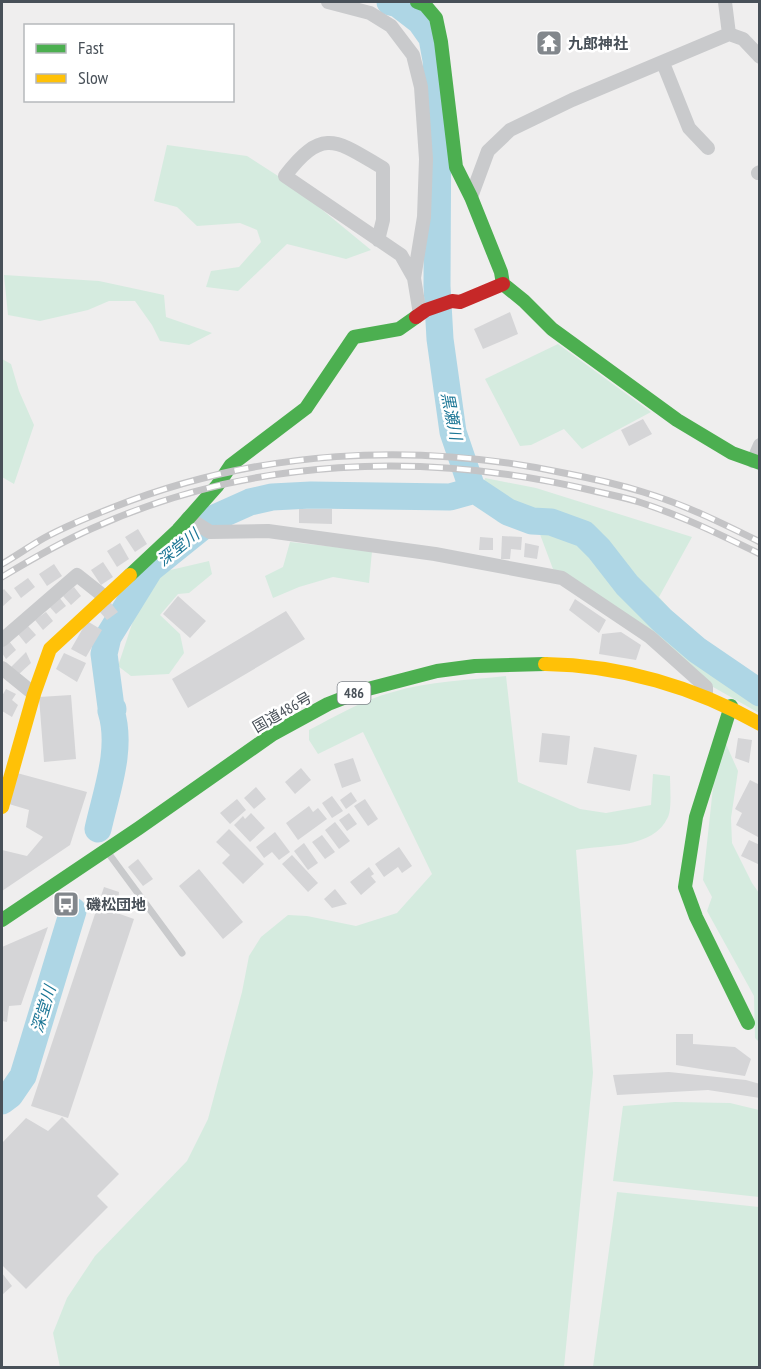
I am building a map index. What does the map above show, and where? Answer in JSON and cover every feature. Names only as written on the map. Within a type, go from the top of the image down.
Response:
[{"type":"main road","points":[[417,2],[424,5],[436,18],[456,167],[471,197],[501,272],[503,284],[552,329],[677,420],[732,453],[756,462]]},
{"type":"main road","points":[[2,807],[34,694],[50,649],[192,521],[231,465],[306,408],[354,337],[399,330],[423,312],[452,301],[460,302],[503,284]]},
{"type":"main road","name":"国道486号","points":[[2,920],[107,851],[292,722],[355,692],[390,681],[458,668],[522,662],[628,674],[675,685],[706,696],[731,706],[759,724]]},
{"type":"main road","points":[[731,706],[696,817],[685,887],[696,917],[748,1023]]},
{"type":"street","points":[[328,2],[370,13],[391,26],[413,55],[421,87],[426,159],[424,217],[414,278]]},
{"type":"street","points":[[725,2],[729,34]]},
{"type":"street","points":[[471,197],[488,152],[510,130],[572,100],[729,34],[743,39],[759,57]]},
{"type":"street","points":[[663,63],[689,128],[708,148]]},
{"type":"street","points":[[378,240],[383,220],[383,168],[342,144],[324,142],[301,155],[285,176],[378,240],[401,255],[414,278],[423,312]]},
{"type":"street","points":[[756,462],[759,445]]},
{"type":"street","points":[[192,521],[210,532],[268,531],[435,554],[562,578],[650,637],[706,687],[706,696]]},
{"type":"street","points":[[2,640],[77,575],[106,598]]},
{"type":"street","points":[[2,668],[34,694]]},
{"type":"lane","points":[[107,851],[182,953]]},
{"type":"green space","points":[[167,145],[247,156],[292,185],[371,250],[346,259],[287,244],[238,291],[206,287],[211,271],[239,267],[261,242],[257,230],[240,223],[197,226],[177,207],[154,201]]},
{"type":"green space","points":[[4,275],[99,281],[164,295],[166,317],[212,333],[189,345],[160,341],[135,301],[109,301],[88,310],[40,321],[8,315]]},
{"type":"green space","points":[[558,344],[651,412],[582,449],[564,429],[531,445],[520,446],[485,379]]},
{"type":"green space","points":[[2,359],[11,364],[19,391],[34,425],[14,484],[2,477]]},
{"type":"green space","points":[[485,478],[536,488],[692,537],[659,597],[693,635],[759,680],[759,713],[706,683],[587,587],[553,569],[538,529],[498,522],[480,496]]},
{"type":"green space","points":[[290,542],[372,551],[369,583],[333,577],[273,598],[265,576],[283,567]]},
{"type":"green space","points":[[209,561],[212,574],[189,593],[178,594],[160,615],[180,634],[184,653],[169,674],[131,676],[118,666],[144,588],[162,572]]},
{"type":"green space","points":[[506,676],[518,782],[580,809],[606,813],[651,805],[653,774],[670,776],[669,813],[661,828],[651,835],[627,844],[576,850],[593,1073],[564,1367],[60,1367],[53,1333],[67,1298],[95,1256],[187,1161],[208,1119],[242,992],[249,956],[261,937],[288,915],[307,916],[356,926],[397,913],[432,874],[363,732],[318,754],[309,740],[309,730],[360,704],[407,688]]},
{"type":"green space","points":[[726,744],[738,771],[731,818],[732,843],[759,893],[759,1042],[755,1038],[754,996],[707,911],[712,897],[703,880],[715,769]]},
{"type":"green space","points":[[675,1102],[730,1103],[759,1110],[759,1197],[613,1181],[623,1106]]},
{"type":"green space","points":[[617,1192],[759,1207],[759,1367],[593,1367]]},
{"type":"building","points":[[510,312],[518,334],[483,349],[474,329]]},
{"type":"building","points":[[643,419],[652,434],[629,446],[621,430]]},
{"type":"building","points":[[299,509],[332,509],[332,524],[299,523]]},
{"type":"building","points":[[138,529],[147,544],[135,552],[125,537]]},
{"type":"building","points":[[502,536],[522,537],[521,550],[511,549],[510,559],[501,559]]},
{"type":"building","points":[[480,537],[493,538],[493,550],[479,550]]},
{"type":"building","points":[[120,543],[129,559],[117,567],[107,551]]},
{"type":"building","points":[[525,543],[539,546],[537,559],[524,557]]},
{"type":"building","points":[[103,562],[113,577],[101,585],[91,570]]},
{"type":"building","points":[[54,564],[62,576],[47,586],[39,574]]},
{"type":"building","points":[[28,578],[35,587],[21,598],[14,588]]},
{"type":"building","points":[[74,587],[81,596],[71,605],[63,596]]},
{"type":"building","points":[[4,589],[12,598],[2,607],[2,591]]},
{"type":"building","points":[[178,596],[206,621],[190,638],[163,614]]},
{"type":"building","points":[[59,597],[66,606],[56,614],[48,605]]},
{"type":"building","points":[[575,599],[606,620],[599,633],[569,610]]},
{"type":"building","points":[[110,602],[118,612],[107,620],[99,611]]},
{"type":"building","points":[[286,611],[305,639],[188,708],[172,679]]},
{"type":"building","points":[[46,612],[53,621],[43,630],[35,620]]},
{"type":"building","points":[[87,621],[102,630],[86,657],[71,649]]},
{"type":"building","points":[[28,626],[36,635],[26,644],[18,634]]},
{"type":"building","points":[[621,632],[641,645],[636,660],[599,654],[602,634]]},
{"type":"building","points":[[9,641],[16,650],[6,659],[2,653],[2,647]]},
{"type":"building","points":[[26,652],[31,663],[18,675],[11,667]]},
{"type":"building","points":[[64,653],[86,663],[77,682],[56,669]]},
{"type":"building","points":[[6,689],[16,694],[12,700],[18,705],[12,717],[2,711],[2,696]]},
{"type":"building","points":[[71,695],[76,759],[44,762],[39,697]]},
{"type":"building","points":[[542,733],[570,736],[567,765],[539,762]]},
{"type":"building","points":[[738,738],[752,740],[749,763],[735,758]]},
{"type":"building","points":[[594,747],[637,755],[630,791],[587,783]]},
{"type":"building","points":[[353,758],[361,781],[342,788],[334,764]]},
{"type":"building","points":[[301,768],[311,780],[295,794],[285,782]]},
{"type":"building","points":[[17,773],[87,792],[70,845],[2,891],[2,850],[27,856],[43,837],[26,827],[29,810],[9,804]]},
{"type":"building","points":[[750,780],[760,785],[758,837],[736,825],[742,813],[735,809]]},
{"type":"building","points":[[256,787],[266,799],[254,809],[244,798]]},
{"type":"building","points":[[351,792],[357,801],[346,809],[340,800]]},
{"type":"building","points":[[332,796],[343,811],[332,818],[322,803]]},
{"type":"building","points":[[237,799],[246,810],[230,824],[220,813]]},
{"type":"building","points":[[365,799],[378,819],[368,826],[354,806]]},
{"type":"building","points":[[309,806],[313,812],[318,808],[327,819],[298,840],[286,823]]},
{"type":"building","points":[[251,813],[265,828],[250,842],[234,825],[243,816],[245,819]]},
{"type":"building","points":[[349,813],[357,824],[347,831],[339,820]]},
{"type":"building","points":[[335,822],[350,841],[339,849],[325,830]]},
{"type":"building","points":[[229,829],[264,864],[243,884],[222,863],[230,855],[216,842]]},
{"type":"building","points":[[275,832],[290,852],[279,860],[272,852],[264,858],[256,847]]},
{"type":"building","points":[[322,835],[335,852],[325,859],[312,842]]},
{"type":"building","points":[[749,840],[760,845],[760,865],[741,856]]},
{"type":"building","points":[[304,843],[318,863],[308,870],[294,851]]},
{"type":"building","points":[[399,847],[412,866],[402,873],[398,867],[384,877],[375,864]]},
{"type":"building","points":[[292,855],[318,883],[308,892],[282,864]]},
{"type":"building","points":[[138,859],[153,879],[143,886],[128,867]]},
{"type":"building","points":[[369,867],[374,874],[371,876],[376,882],[361,895],[350,882]]},
{"type":"building","points":[[199,869],[243,922],[223,939],[179,886]]},
{"type":"building","points":[[104,887],[119,892],[117,913],[134,919],[68,1118],[31,1106]]},
{"type":"building","points":[[335,889],[347,904],[332,908],[324,899]]},
{"type":"building","points":[[48,927],[21,1005],[9,1006],[7,1022],[2,1021],[2,947]]},
{"type":"building","points":[[676,1034],[693,1034],[693,1044],[735,1047],[751,1059],[745,1076],[676,1065]]},
{"type":"building","points":[[669,1072],[746,1080],[760,1084],[760,1098],[708,1090],[617,1095],[613,1075]]},
{"type":"building","points":[[62,1117],[119,1174],[97,1196],[108,1207],[26,1289],[2,1265],[2,1143],[26,1118],[48,1131]]},
{"type":"building","points":[[2,1273],[12,1286],[2,1295]]},
{"type":"waterway","name":"黒瀬川","points":[[390,2],[398,4],[420,21],[432,38],[436,60],[438,93],[437,286],[440,339],[453,432],[472,488],[508,512],[532,521],[551,522],[584,534],[627,585],[662,620],[697,650],[760,693]]},
{"type":"waterway","name":"深堂川","points":[[98,829],[112,770],[115,740],[111,711],[113,709],[104,654],[108,637],[150,569],[212,519],[250,502],[272,497],[311,495],[450,497],[468,492],[472,488]]},
{"type":"waterway","name":"深堂川","points":[[2,1101],[10,1095],[23,1076],[73,911]]},
{"type":"railway","points":[[2,564],[70,525],[168,488],[224,473],[280,463],[336,457],[393,455],[450,457],[507,463],[604,481],[673,502],[760,542]]},
{"type":"railway","points":[[2,577],[81,533],[153,504],[214,487],[276,474],[338,468],[402,466],[465,470],[528,478],[633,500],[670,513],[760,554]]},
{"type":"traffic: fast","points":[[417,2],[425,5],[436,18],[456,167],[471,197],[501,272],[503,284],[552,329],[677,420],[732,453],[760,463]]},
{"type":"traffic: fast","points":[[130,575],[178,530],[217,486],[231,465],[306,408],[354,337],[399,329],[416,317]]},
{"type":"traffic: fast","points":[[2,920],[273,734],[328,704],[364,690],[437,671],[475,666],[545,664]]},
{"type":"traffic: fast","points":[[731,706],[696,817],[685,887],[696,917],[748,1023]]},
{"type":"traffic: slow","points":[[2,807],[34,694],[50,649],[130,575]]},
{"type":"traffic: slow","points":[[545,664],[601,669],[656,680],[710,699],[760,724]]},
{"type":"traffic: jam","points":[[416,317],[426,310],[452,301],[460,302],[503,284]]},
{"type":"place","name":"九郎神社","points":[[549,43]]},
{"type":"place","name":"磯松団地","points":[[66,904]]}]
